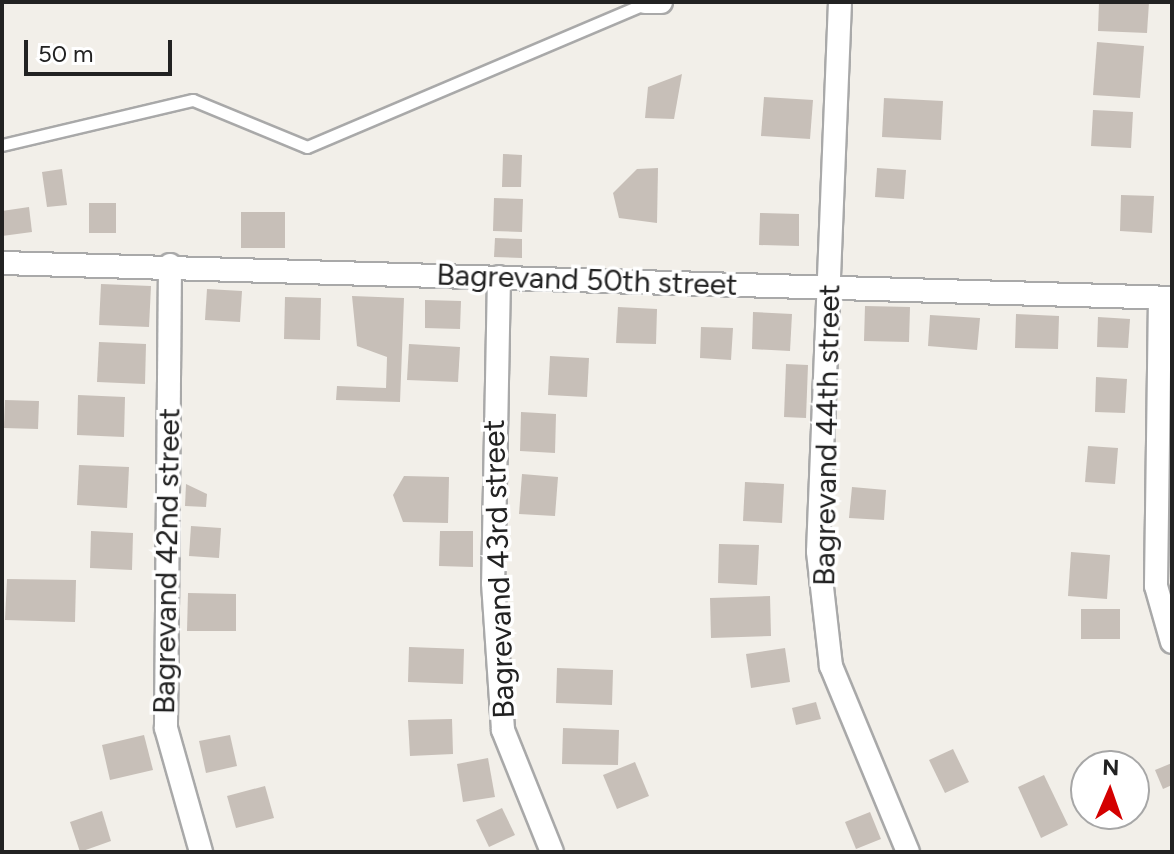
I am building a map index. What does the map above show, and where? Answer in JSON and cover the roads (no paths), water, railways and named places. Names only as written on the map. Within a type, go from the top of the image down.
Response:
[{"type":"street","name":"Bagrevand 44th street","points":[[840,2],[818,552],[831,666],[908,852]]},
{"type":"street","name":"Bagrevand 50th street","points":[[2,263],[170,265],[1166,298]]},
{"type":"street","name":"Bagrevand 42nd street","points":[[170,265],[166,728],[201,852]]},
{"type":"street","name":"Bagrevand 43rd street","points":[[499,277],[493,567],[503,730],[552,852]]},
{"type":"street","points":[[1166,298],[1156,586],[1172,642]]},
{"type":"lane","points":[[2,145],[193,100],[307,147],[651,2]]}]
